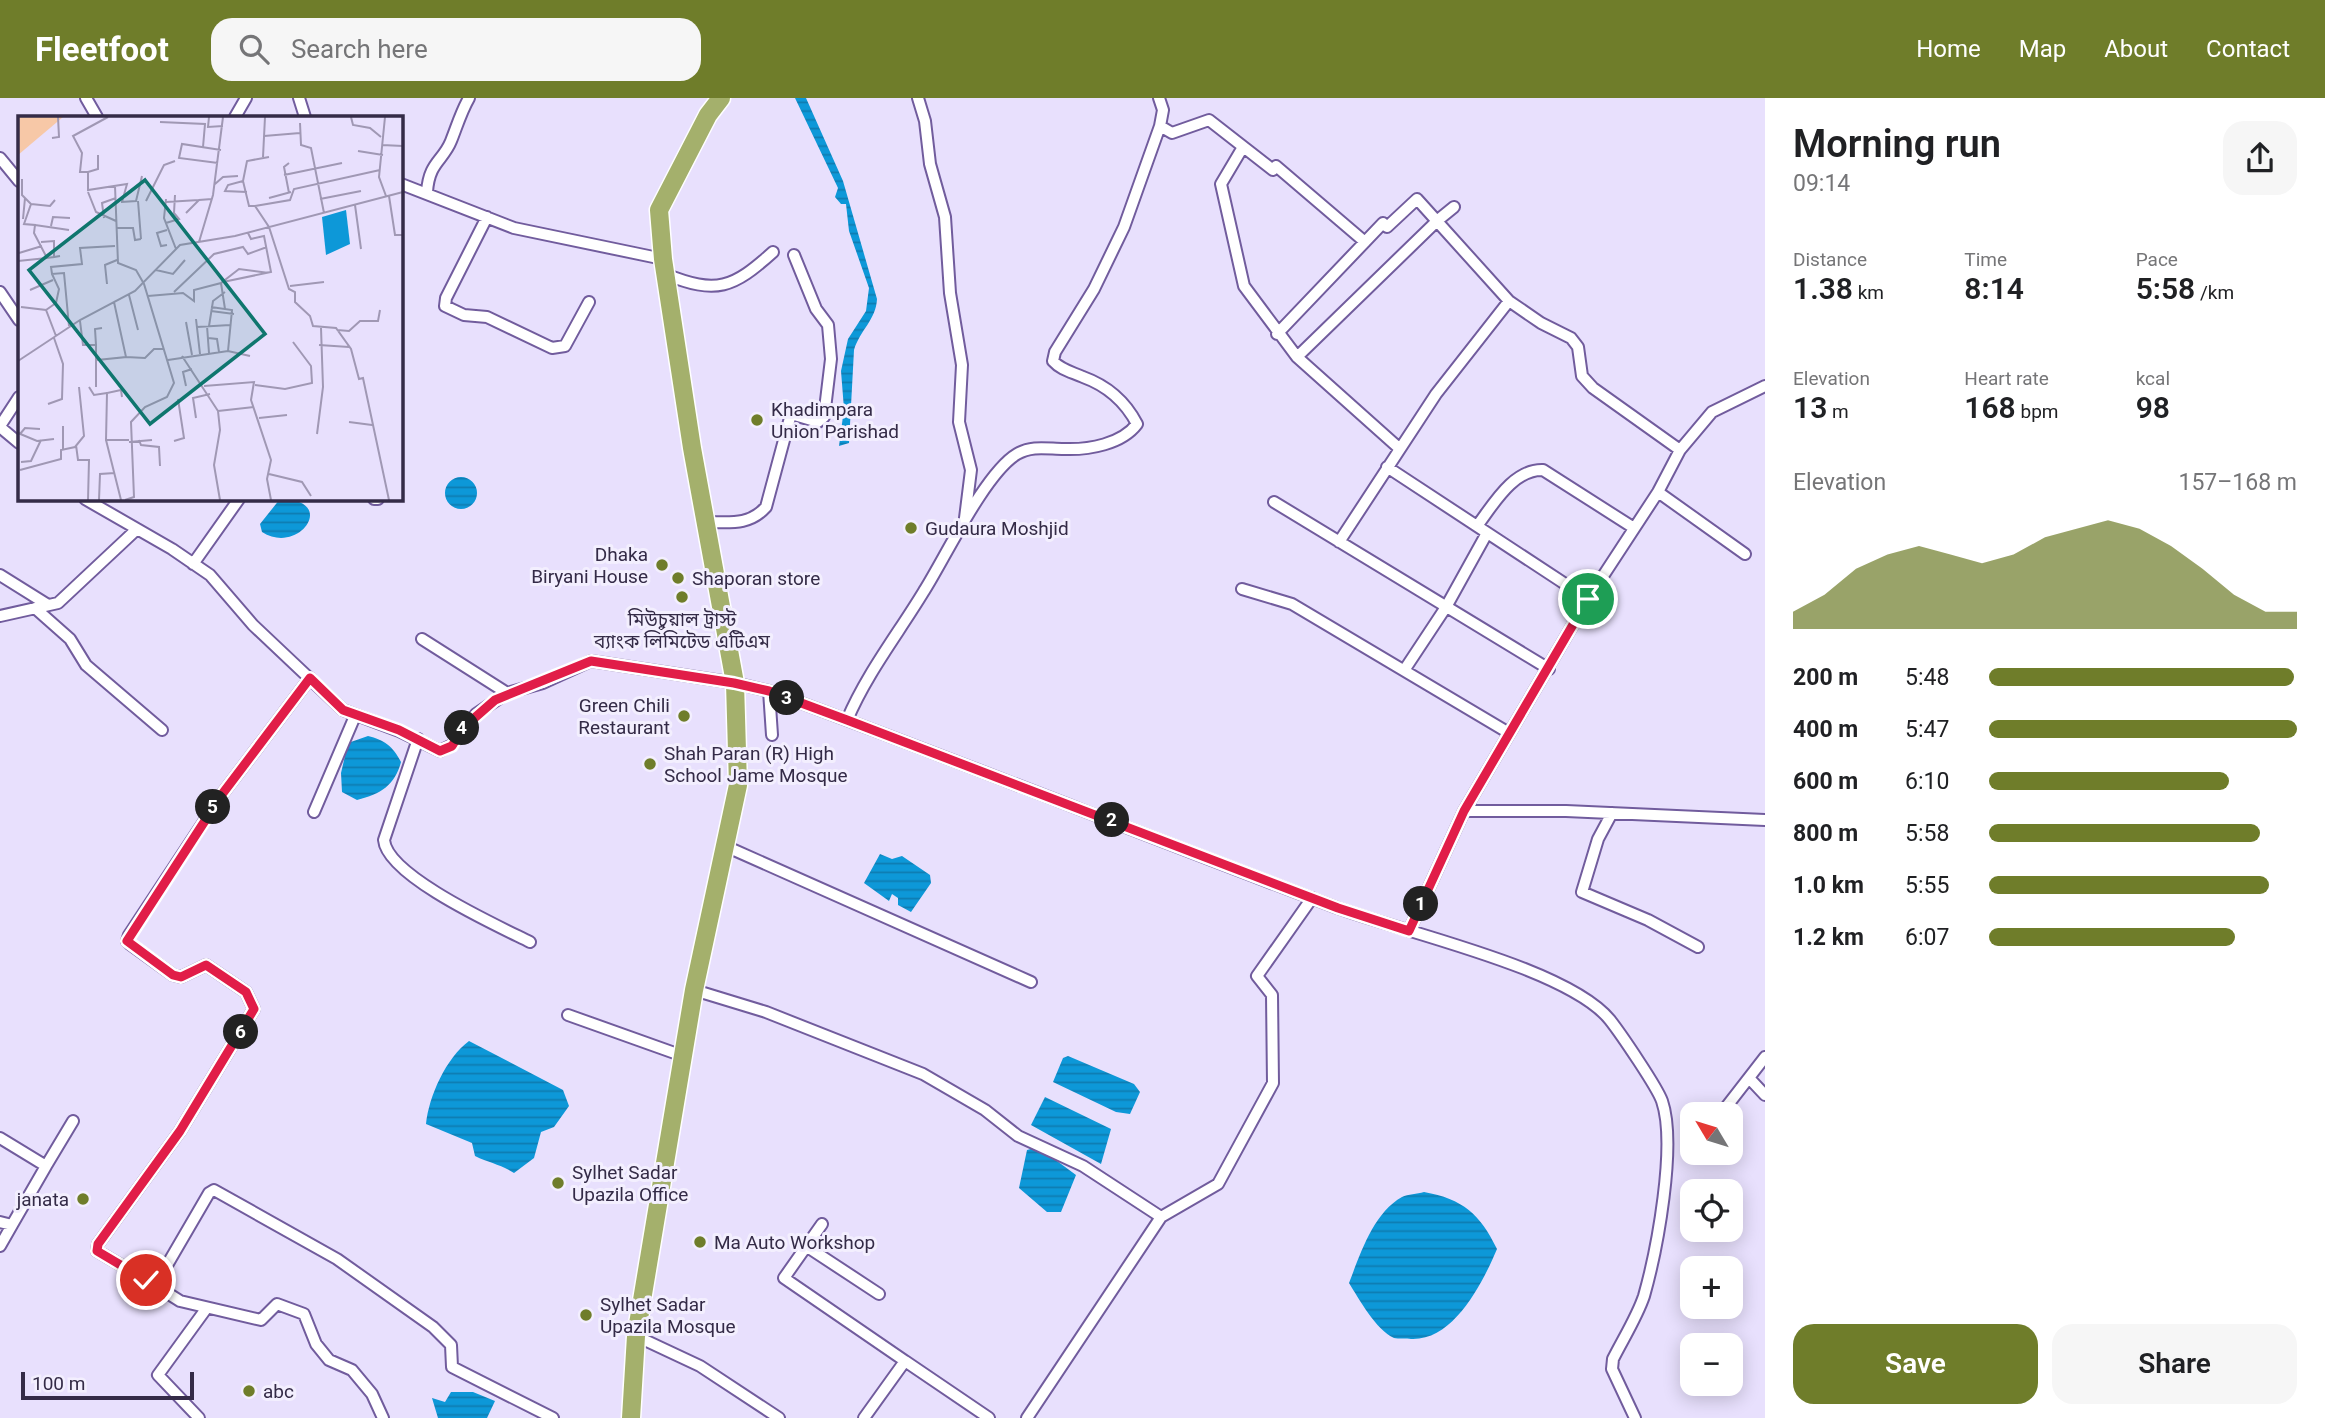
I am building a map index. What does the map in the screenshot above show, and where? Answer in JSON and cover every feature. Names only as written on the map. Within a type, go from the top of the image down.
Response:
[{"type":"highway","points":[[631,1418],[636,1336],[694,990],[738,785],[734,683],[664,267],[659,210],[708,116],[722,98]]},
{"type":"street","points":[[86,98],[96,116]]},
{"type":"street","points":[[236,116],[246,98]]},
{"type":"street","points":[[299,98],[305,116]]},
{"type":"street","points":[[427,192],[433,166],[450,144],[456,123],[469,98]]},
{"type":"street","points":[[918,98],[925,121],[930,164],[945,217],[950,293],[962,365],[960,422],[971,470],[964,521]]},
{"type":"street","points":[[1159,98],[1163,110]]},
{"type":"street","points":[[847,720],[863,683],[902,628],[964,521],[1014,455],[1027,449],[1066,450],[1115,442],[1128,436],[1137,424],[1129,410],[1113,393],[1096,381],[1059,368],[1053,361],[1055,352],[1094,289],[1124,227],[1160,126],[1163,110],[1171,98]]},
{"type":"street","points":[[1160,126],[1171,133],[1209,120],[1273,170],[1276,166],[1365,242]]},
{"type":"street","points":[[1242,146],[1221,184],[1244,286],[1263,308],[1277,334],[1297,357],[1400,449]]},
{"type":"street","points":[[0,158],[18,179]]},
{"type":"street","points":[[402,184],[514,228],[664,267],[711,288],[727,285],[748,274],[773,252]]},
{"type":"street","points":[[1277,334],[1383,223],[1387,227],[1414,200],[1438,220],[1509,301],[1541,323],[1571,338],[1578,346],[1582,376],[1593,388],[1680,450]]},
{"type":"street","points":[[1297,357],[1454,207]]},
{"type":"street","points":[[487,217],[446,298],[445,306],[464,315],[487,317],[552,348],[561,349],[589,302]]},
{"type":"street","points":[[706,522],[749,522],[757,517],[766,507],[791,414],[818,422],[824,417],[831,359],[828,325],[816,309],[794,255]]},
{"type":"street","points":[[0,292],[18,319]]},
{"type":"street","points":[[1339,542],[1387,467],[1476,339],[1509,301]]},
{"type":"street","points":[[1409,931],[1464,811],[1588,599],[1658,492],[1680,450],[1712,411],[1765,386]]},
{"type":"street","points":[[18,399],[0,426],[18,442]]},
{"type":"street","points":[[1387,467],[1588,599]]},
{"type":"street","points":[[1476,526],[1509,486],[1528,471],[1537,469],[1543,470],[1634,528]]},
{"type":"street","points":[[1658,492],[1745,554]]},
{"type":"street","points":[[88,500],[210,575],[253,625],[333,703],[355,716],[418,739],[440,751],[447,750],[476,714],[507,693],[542,683],[591,661],[734,683],[769,691],[1312,898],[1502,961],[1571,991],[1609,1018],[1662,1100],[1668,1145],[1659,1217],[1643,1298],[1613,1359],[1612,1369],[1635,1418]]},
{"type":"street","points":[[193,564],[238,500]]},
{"type":"street","points":[[1274,502],[1549,669]]},
{"type":"street","points":[[0,617],[58,603],[137,529]]},
{"type":"street","points":[[1405,669],[1446,607],[1487,533]]},
{"type":"street","points":[[0,575],[48,605]]},
{"type":"street","points":[[1242,589],[1292,604],[1405,669],[1508,733]]},
{"type":"street","points":[[35,608],[70,639],[86,666],[162,730]]},
{"type":"street","points":[[422,639],[507,693]]},
{"type":"street","points":[[310,678],[216,803],[127,941],[173,975],[181,977],[206,965],[246,992],[254,1009],[180,1131],[98,1244],[97,1251],[180,1301],[206,1309],[261,1320],[277,1304],[304,1314],[316,1344],[329,1360],[352,1370],[372,1394],[383,1418]]},
{"type":"street","points":[[769,691],[772,735]]},
{"type":"street","points":[[314,812],[355,716]]},
{"type":"street","points":[[418,739],[384,840],[388,855],[446,900],[530,942]]},
{"type":"street","points":[[1464,811],[1612,813],[1765,821]]},
{"type":"street","points":[[1612,813],[1598,839],[1582,892],[1648,920],[1698,947]]},
{"type":"street","points":[[725,846],[1031,982]]},
{"type":"street","points":[[1027,1418],[1161,1217],[1218,1184],[1273,1083],[1272,995],[1257,976],[1312,898]]},
{"type":"street","points":[[694,990],[765,1012],[923,1074],[985,1110],[1018,1136],[1083,1166],[1161,1217]]},
{"type":"street","points":[[568,1015],[683,1056]]},
{"type":"street","points":[[1730,1102],[1765,1057]]},
{"type":"street","points":[[1749,1079],[1765,1095]]},
{"type":"street","points":[[0,1246],[6,1223],[46,1166],[73,1121]]},
{"type":"street","points":[[0,1138],[46,1166]]},
{"type":"street","points":[[153,1284],[163,1272],[209,1193],[214,1190],[337,1259],[433,1327],[451,1345],[452,1367],[553,1418]]},
{"type":"street","points":[[822,1224],[784,1278],[989,1418]]},
{"type":"street","points":[[806,1247],[879,1294]]},
{"type":"street","points":[[199,1418],[158,1375],[206,1309]]},
{"type":"street","points":[[636,1336],[700,1366],[779,1418]]},
{"type":"street","points":[[864,1418],[905,1361]]},
{"type":"water","points":[[795,98],[806,98],[843,181],[877,299],[874,313],[854,350],[849,443],[839,446],[844,409],[841,371],[848,339],[866,311],[869,288],[849,231],[846,204],[841,204],[835,197],[838,188]]},
{"type":"water","points":[[461,477],[473,481],[477,493],[473,505],[461,509],[449,505],[445,493],[449,481]]},
{"type":"water","points":[[279,500],[298,501],[307,508],[310,516],[300,532],[289,537],[276,537],[262,532],[260,524]]},
{"type":"water","points":[[368,736],[388,744],[401,762],[391,783],[373,795],[357,800],[342,792],[341,773],[348,743]]},
{"type":"water","points":[[880,854],[892,859],[902,856],[930,875],[931,883],[911,912],[898,905],[898,898],[892,894],[889,901],[864,883]]},
{"type":"water","points":[[469,1041],[563,1090],[569,1106],[554,1127],[541,1132],[534,1158],[514,1173],[475,1156],[472,1143],[426,1124],[440,1078],[453,1057]]},
{"type":"water","points":[[1068,1056],[1134,1084],[1140,1092],[1130,1114],[1116,1112],[1053,1082],[1063,1058]]},
{"type":"water","points":[[1045,1097],[1111,1129],[1101,1164],[1031,1125]]},
{"type":"water","points":[[1038,1147],[1076,1175],[1061,1212],[1047,1212],[1019,1188],[1027,1150]]},
{"type":"water","points":[[1424,1192],[1449,1199],[1469,1210],[1484,1226],[1497,1249],[1475,1293],[1453,1320],[1426,1337],[1394,1338],[1374,1321],[1349,1283],[1369,1236],[1383,1213],[1402,1197]]},
{"type":"water","points":[[451,1392],[473,1392],[495,1401],[487,1418],[438,1418],[432,1398],[445,1402]]},
{"type":"place","name":"Khadimpara Union Parishad","points":[[757,420]]},
{"type":"place","name":"Gudaura Moshjid","points":[[911,528]]},
{"type":"place","name":"Dhaka Biryani House","points":[[662,565]]},
{"type":"place","name":"Shaporan store","points":[[678,578]]},
{"type":"place","name":"মিউচুয়াল ট্রাস্ট ব্যাংক লিমিটেড এটিএম","points":[[682,597]]},
{"type":"place","name":"Green Chili Restaurant","points":[[684,716]]},
{"type":"place","name":"Shah Paran (R) High School Jame Mosque","points":[[650,764]]},
{"type":"place","name":"Sylhet Sadar Upazila Office","points":[[558,1183]]},
{"type":"place","name":"janata","points":[[83,1199]]},
{"type":"place","name":"Ma Auto Workshop","points":[[700,1242]]},
{"type":"place","name":"Sylhet Sadar Upazila Mosque","points":[[586,1315]]},
{"type":"place","name":"abc","points":[[249,1391]]},
{"type":"route","points":[[146,1280],[97,1251],[98,1244],[180,1131],[254,1009],[246,992],[206,965],[198,966],[181,977],[173,975],[127,941],[223,793],[310,678],[343,710],[399,730],[440,751],[452,746],[476,714],[495,700],[591,661],[628,665],[769,691],[1012,781],[1338,908],[1409,931],[1464,811],[1588,599]]}]
